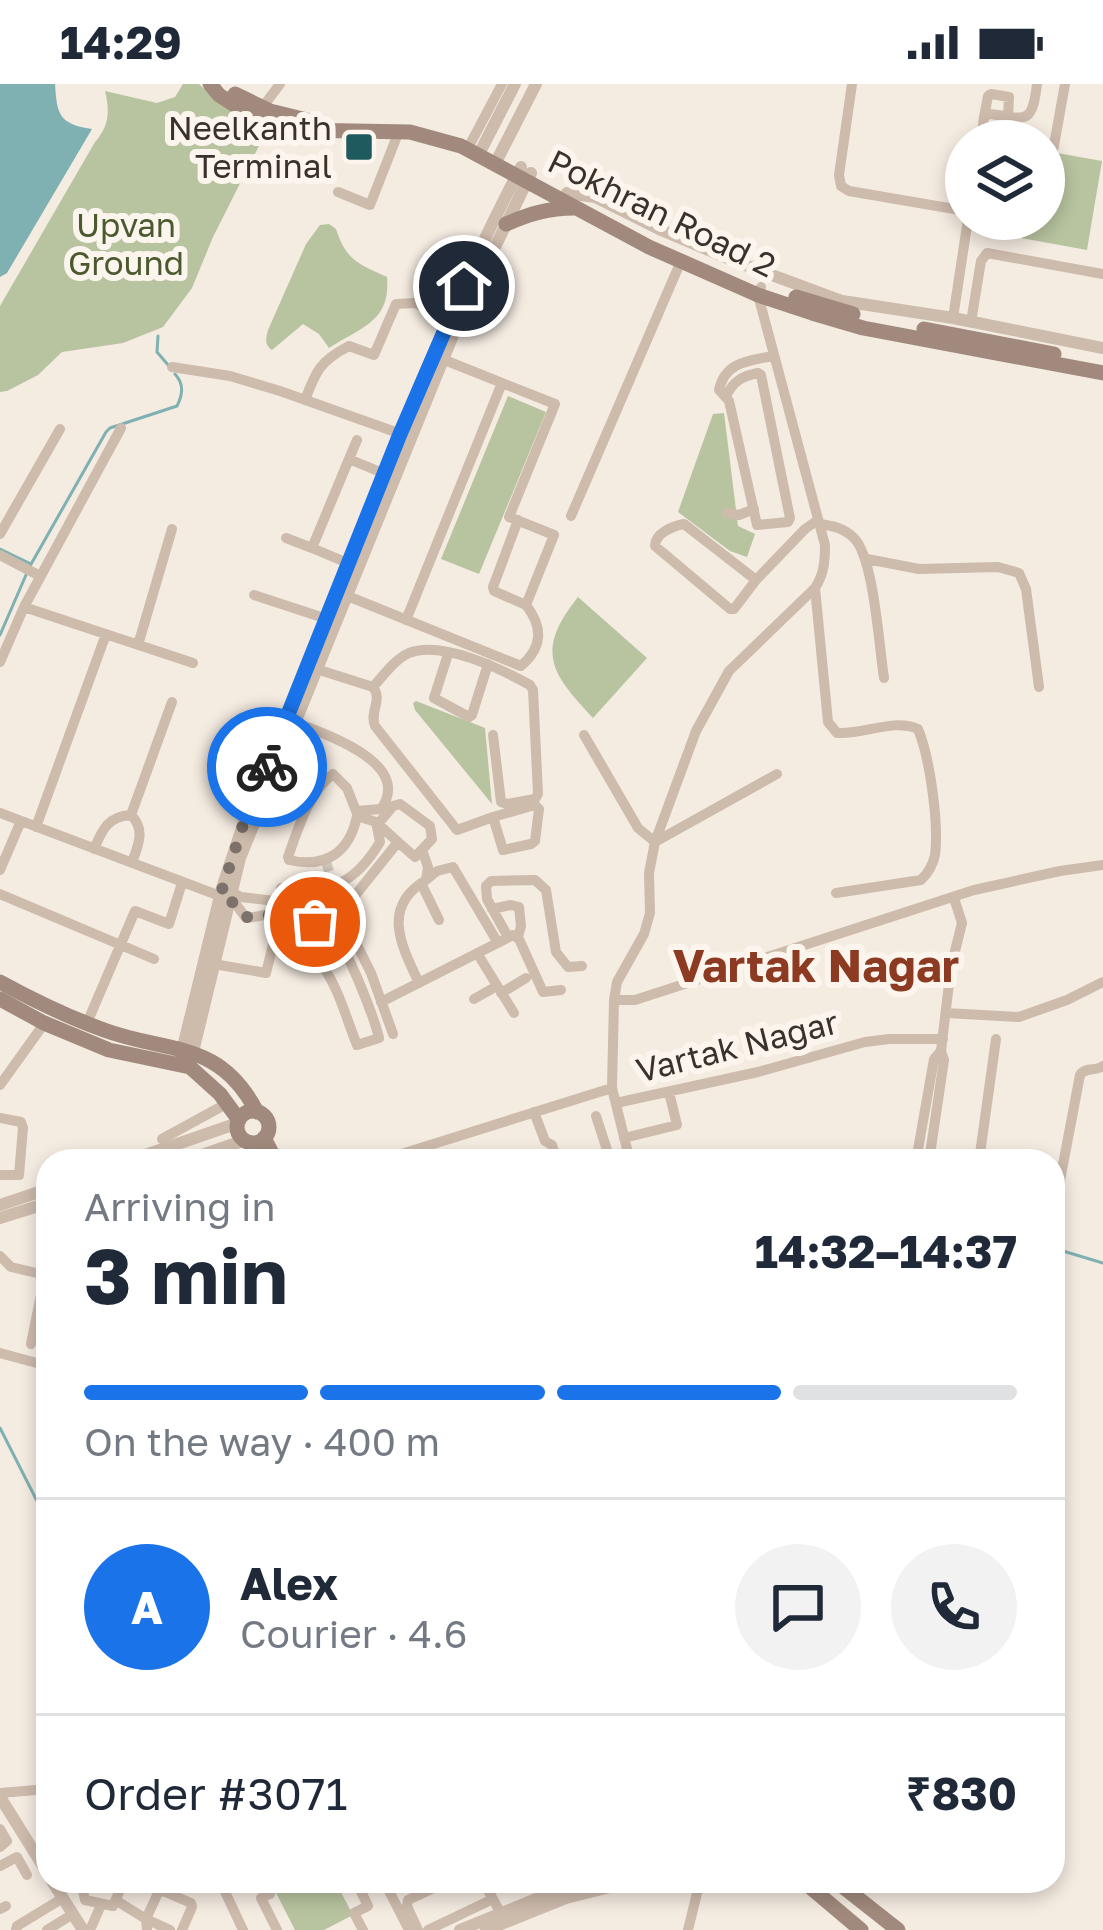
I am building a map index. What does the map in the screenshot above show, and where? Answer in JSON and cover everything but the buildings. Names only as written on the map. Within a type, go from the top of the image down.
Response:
[{"type":"main road","name":"Pokhran Road 2","points":[[210,84],[247,113],[297,130],[418,133],[475,148]]},
{"type":"main road","name":"Pokhran Road 2","points":[[224,84],[262,108],[299,120],[423,124],[759,291],[866,318],[1103,363]]},
{"type":"main road","name":"Pokhran Road 2","points":[[524,174],[577,208],[681,261],[863,328],[1103,374]]},
{"type":"main road","points":[[506,224],[553,208],[577,208]]},
{"type":"main road","points":[[0,982],[109,1050],[215,1062],[248,1095],[256,1112]]},
{"type":"main road","points":[[0,999],[186,1058],[226,1104],[238,1122],[238,1133],[263,1149]]},
{"type":"main road","points":[[238,1122],[248,1112],[263,1115],[268,1124],[253,1140]]},
{"type":"main road","points":[[253,1140],[256,1149]]},
{"type":"main road","points":[[818,1893],[854,1927]]},
{"type":"main road","points":[[851,1893],[898,1930]]},
{"type":"street","points":[[262,108],[280,84]]},
{"type":"street","points":[[475,148],[502,84]]},
{"type":"street","points":[[475,148],[515,84]]},
{"type":"street","points":[[497,160],[536,84]]},
{"type":"street","points":[[853,84],[841,186],[945,211]]},
{"type":"street","points":[[984,117],[1024,119],[1033,111],[1037,84]]},
{"type":"street","points":[[1059,120],[1065,84]]},
{"type":"street","points":[[984,120],[991,94],[1009,97],[1008,117]]},
{"type":"street","points":[[338,193],[370,205],[398,131]]},
{"type":"street","points":[[453,321],[506,224],[524,174]]},
{"type":"street","points":[[186,1058],[208,963],[268,776],[346,596],[405,435],[496,212],[524,174]]},
{"type":"street","points":[[567,193],[595,197],[736,262],[842,301],[1103,348]]},
{"type":"street","points":[[953,319],[964,240]]},
{"type":"street","points":[[971,322],[981,261],[987,253],[1103,274]]},
{"type":"street","points":[[571,516],[681,261]]},
{"type":"street","points":[[625,1149],[612,1088],[614,1000],[616,982],[644,934],[650,913],[649,873],[656,842],[696,731],[729,671],[815,588],[825,561],[818,520],[771,363],[759,291]]},
{"type":"street","points":[[305,400],[321,364],[335,353],[349,346],[374,355],[396,304],[415,303],[453,321]]},
{"type":"street","points":[[438,357],[555,404],[509,517],[554,535],[526,604]]},
{"type":"street","points":[[722,393],[741,377],[761,376],[788,522],[757,523],[722,393],[732,370],[771,363]]},
{"type":"street","points":[[172,367],[230,376],[405,435]]},
{"type":"street","points":[[406,620],[502,383]]},
{"type":"street","points":[[0,662],[24,607],[121,428]]},
{"type":"street","points":[[0,534],[60,429]]},
{"type":"street","points":[[312,667],[385,474],[405,435]]},
{"type":"street","points":[[312,548],[335,475],[357,440]]},
{"type":"street","points":[[349,459],[385,474]]},
{"type":"street","points":[[794,488],[808,485]]},
{"type":"street","points":[[726,513],[734,515],[750,507]]},
{"type":"street","points":[[802,517],[840,528],[857,540],[867,559],[884,678]]},
{"type":"street","points":[[346,596],[520,666],[532,656],[540,630],[526,604],[494,591],[493,586],[518,520]]},
{"type":"street","points":[[756,580],[684,524],[660,533],[655,541],[655,547],[734,609],[756,580],[818,520]]},
{"type":"street","points":[[742,526],[757,523]]},
{"type":"street","points":[[138,645],[172,529]]},
{"type":"street","points":[[286,538],[350,564]]},
{"type":"street","points":[[0,555],[40,577]]},
{"type":"street","points":[[867,559],[919,569],[998,568],[1019,573],[1026,589],[1039,687]]},
{"type":"street","points":[[815,588],[827,722],[837,733],[847,734],[907,724],[918,729],[927,752],[934,820],[935,856],[921,880],[836,893]]},
{"type":"street","points":[[254,595],[327,619]]},
{"type":"street","points":[[24,607],[193,664]]},
{"type":"street","points":[[35,827],[106,634]]},
{"type":"street","points":[[373,687],[405,655],[429,650],[488,664],[530,685],[535,799],[501,802],[493,735]]},
{"type":"street","points":[[448,654],[434,698],[469,717],[488,664]]},
{"type":"street","points":[[312,667],[373,687],[378,697],[375,726],[457,830],[493,817],[536,805],[535,841],[502,850],[493,817]]},
{"type":"street","points":[[131,815],[172,702]]},
{"type":"street","points":[[281,888],[314,891],[343,882],[359,871],[380,842],[376,822],[357,816],[352,836],[336,855],[326,861],[301,863],[289,858],[313,797],[326,778],[333,774],[346,788],[356,811],[374,811],[386,803],[386,783],[366,755],[290,720]]},
{"type":"street","points":[[584,735],[628,814],[656,842]]},
{"type":"street","points":[[656,842],[777,774]]},
{"type":"street","points":[[268,776],[313,797]]},
{"type":"street","points":[[400,804],[430,826],[432,839],[415,857],[398,842],[378,824],[400,804]]},
{"type":"street","points":[[0,813],[182,884],[233,895],[331,897],[346,893],[353,898],[355,912],[331,935]]},
{"type":"street","points":[[94,849],[108,822],[131,815]]},
{"type":"street","points":[[131,815],[140,837],[132,863]]},
{"type":"street","points":[[0,870],[21,821]]},
{"type":"street","points":[[353,898],[398,842]]},
{"type":"street","points":[[422,850],[428,867],[423,882],[439,920]]},
{"type":"street","points":[[614,1000],[634,1000],[974,890],[1103,865]]},
{"type":"street","points":[[418,983],[402,946],[400,906],[411,889],[437,871],[453,867],[526,957],[543,992],[562,990]]},
{"type":"street","points":[[508,939],[486,889],[491,881],[535,880],[546,890],[556,952],[568,967],[582,966]]},
{"type":"street","points":[[87,1023],[135,911],[169,924],[182,884]]},
{"type":"street","points":[[0,894],[154,959]]},
{"type":"street","points":[[208,963],[266,973],[275,939],[285,939],[315,953],[322,962],[357,1046],[379,1038],[340,943],[297,914],[246,917],[233,895]]},
{"type":"street","points":[[331,897],[332,919],[345,921]]},
{"type":"street","points":[[930,1149],[944,1060],[951,967],[962,923],[954,898]]},
{"type":"street","points":[[381,1002],[508,939],[521,926],[519,908],[492,909]]},
{"type":"street","points":[[345,921],[371,973],[393,1034]]},
{"type":"street","points":[[526,957],[556,952]]},
{"type":"street","points":[[477,953],[514,1013]]},
{"type":"street","points":[[474,999],[526,978]]},
{"type":"street","points":[[946,1013],[1019,1017],[1103,982]]},
{"type":"street","points":[[0,1085],[51,1017]]},
{"type":"street","name":"Vartak Nagar","points":[[616,1103],[866,1042],[889,1039],[942,1045]]},
{"type":"street","points":[[981,1149],[996,1039]]},
{"type":"street","points":[[918,1149],[934,1058],[942,1045]]},
{"type":"street","points":[[1065,1154],[1080,1075],[1103,1066]]},
{"type":"street","points":[[418,1149],[612,1088]]},
{"type":"street","points":[[624,1138],[677,1125],[669,1092]]},
{"type":"street","points":[[162,1139],[226,1104]]},
{"type":"street","points":[[534,1112],[545,1141],[553,1149]]},
{"type":"street","points":[[596,1116],[606,1149]]},
{"type":"street","points":[[0,1118],[22,1124],[16,1207]]},
{"type":"street","points":[[162,1149],[238,1122]]},
{"type":"street","points":[[225,1149],[253,1140]]},
{"type":"street","points":[[0,1175],[16,1176]]},
{"type":"street","points":[[0,1218],[36,1196]]},
{"type":"street","points":[[0,1205],[36,1204]]},
{"type":"street","points":[[0,1256],[10,1267],[36,1273]]},
{"type":"street","points":[[32,1344],[36,1323]]},
{"type":"street","points":[[0,1353],[36,1363]]},
{"type":"street","points":[[36,1790],[0,1795],[36,1855]]},
{"type":"street","points":[[0,1828],[7,1840],[0,1847]]},
{"type":"street","points":[[0,1866],[32,1849]]},
{"type":"street","points":[[17,1857],[27,1875]]},
{"type":"street","points":[[60,1893],[87,1930],[101,1905]]},
{"type":"street","points":[[83,1893],[85,1900],[113,1906],[119,1893]]},
{"type":"street","points":[[146,1924],[158,1893]]},
{"type":"street","points":[[168,1893],[192,1907],[182,1930]]},
{"type":"street","points":[[226,1893],[243,1930]]},
{"type":"street","points":[[269,1893],[261,1898],[278,1930]]},
{"type":"street","points":[[362,1893],[368,1906],[354,1913],[363,1930]]},
{"type":"street","points":[[390,1893],[409,1930]]},
{"type":"street","points":[[418,1930],[407,1906],[408,1900],[423,1893]]},
{"type":"street","points":[[490,1893],[496,1905]]},
{"type":"street","points":[[428,1930],[542,1893]]},
{"type":"street","points":[[486,1930],[587,1893]]},
{"type":"street","points":[[688,1930],[697,1893]]},
{"type":"street","points":[[16,1930],[63,1898]]},
{"type":"street","points":[[116,1901],[146,1924],[170,1930]]},
{"type":"street","points":[[460,1930],[496,1905]]},
{"type":"street","points":[[55,1928],[73,1914]]},
{"type":"green space","name":"Upvan Ground","points":[[183,84],[199,84],[221,105],[269,126],[192,288],[163,327],[123,343],[62,352],[38,375],[0,392],[0,306],[106,124],[105,91],[157,103],[175,97]]},
{"type":"green space","points":[[1065,154],[1102,161],[1087,250],[1032,240],[1065,240]]},
{"type":"green space","points":[[329,224],[354,260],[387,277],[384,304],[372,321],[329,348],[303,324],[272,350],[267,344],[268,330],[306,244],[320,225]]},
{"type":"green space","points":[[508,396],[546,412],[479,574],[441,559]]},
{"type":"green space","points":[[724,413],[738,526],[755,534],[747,557],[730,551],[678,512],[713,414]]},
{"type":"green space","points":[[578,597],[647,658],[593,718],[567,688],[554,662],[556,633]]},
{"type":"green space","points":[[416,701],[485,728],[492,804],[415,710]]},
{"type":"green space","points":[[276,1893],[341,1893],[353,1915],[324,1930],[295,1930]]},
{"type":"water","points":[[0,84],[55,84],[66,121],[92,129],[7,273],[0,277]]},
{"type":"waterway","points":[[158,336],[157,352],[169,366]]},
{"type":"waterway","points":[[30,566],[106,432],[177,406],[182,389],[175,374]]},
{"type":"waterway","points":[[0,549],[31,564]]},
{"type":"waterway","points":[[0,635],[26,575]]},
{"type":"waterway","points":[[1065,1252],[1103,1263]]},
{"type":"waterway","points":[[0,1428],[36,1499]]},
{"type":"tunnel","points":[[326,862],[334,886]]},
{"type":"tunnel","points":[[316,952],[331,935]]},
{"type":"way so far","points":[[267,767],[220,896],[236,904],[246,917],[290,913],[315,922]]},
{"type":"place","name":"Neelkanth Terminal","points":[[359,147]]},
{"type":"district","name":"Vartak Nagar","points":[[816,966]]},
{"type":"route","points":[[267,767],[464,286]]}]
